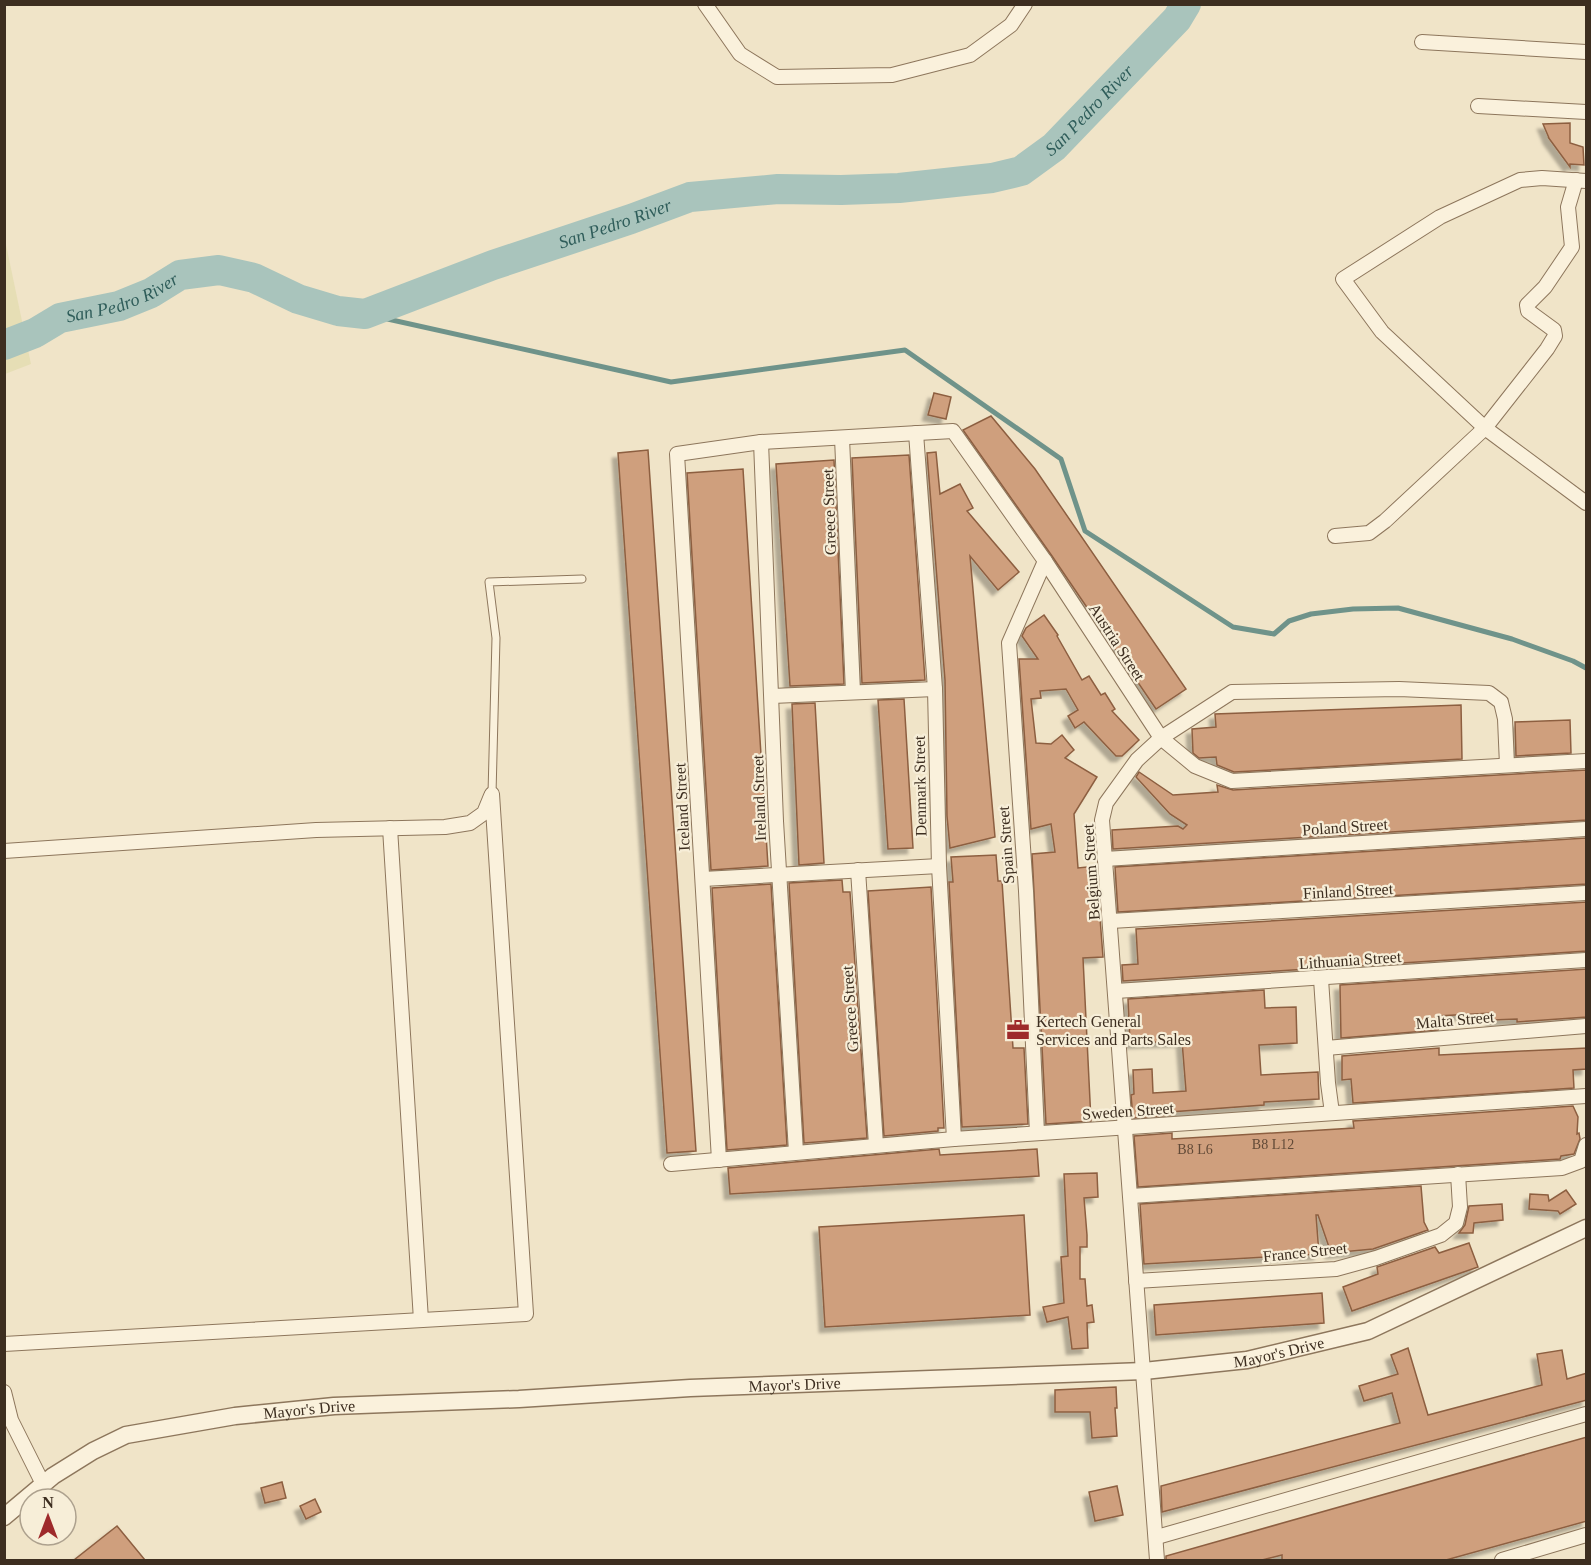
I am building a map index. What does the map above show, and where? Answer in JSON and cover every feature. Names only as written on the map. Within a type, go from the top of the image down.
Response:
[{"type":"street","points":[[705,4],[740,54],[777,77],[892,75],[970,55],[1011,25],[1025,4]]},
{"type":"street","points":[[1422,42],[1587,52]]},
{"type":"street","points":[[1478,106],[1587,112]]},
{"type":"street","points":[[1335,536],[1369,532],[1385,521],[1485,428],[1555,336],[1554,330],[1528,311],[1527,305],[1545,287],[1572,247],[1568,207],[1581,181],[1542,178],[1520,180],[1440,217],[1343,279],[1382,332],[1485,428],[1587,503]]},
{"type":"street","name":"Austria Street","points":[[677,454],[761,442],[953,431],[1045,561],[1161,738],[1195,766],[1232,781],[1587,761]]},
{"type":"street","name":"Denmark Street","points":[[916,434],[935,689],[939,866],[954,1139]]},
{"type":"street","name":"Greece Street","points":[[842,438],[853,692]]},
{"type":"street","name":"Ireland Street","points":[[761,442],[779,874],[796,1152]]},
{"type":"street","name":"Iceland Street","points":[[677,454],[719,1160]]},
{"type":"street","name":"Spain Street","points":[[1037,1133],[1026,891],[1009,643],[1045,561]]},
{"type":"street","points":[[772,696],[935,689]]},
{"type":"street","name":"Belgium Street","points":[[1157,1560],[1102,820],[1106,803],[1137,760],[1161,738],[1232,692],[1399,689],[1489,693],[1500,702],[1505,719],[1507,765]]},
{"type":"street","points":[[4,851],[316,830],[445,827],[470,824],[484,813],[492,794]]},
{"type":"street","points":[[4,1344],[526,1314],[492,794]]},
{"type":"street","points":[[390,828],[421,1320]]},
{"type":"street","name":"Poland Street","points":[[1105,859],[1587,829]]},
{"type":"street","points":[[703,879],[939,866]]},
{"type":"street","name":"Greece Street","points":[[858,870],[876,1145]]},
{"type":"street","name":"Finland Street","points":[[1111,921],[1587,893]]},
{"type":"street","name":"Lithuania Street","points":[[1116,991],[1587,960]]},
{"type":"street","points":[[1321,979],[1332,1113]]},
{"type":"street","name":"Malta Street","points":[[1326,1048],[1587,1026]]},
{"type":"street","name":"Sweden Street","points":[[671,1164],[954,1139],[1587,1096]]},
{"type":"street","points":[[1131,1196],[1562,1168],[1581,1161],[1587,1145]]},
{"type":"street","name":"France Street","points":[[1136,1281],[1336,1269],[1376,1258],[1441,1235],[1456,1223],[1460,1207],[1458,1174]]},
{"type":"street","name":"Mayor's Drive","points":[[4,1517],[43,1484],[93,1451],[126,1435],[225,1418],[334,1406],[519,1399],[690,1388],[1144,1371],[1247,1360],[1368,1331],[1587,1228]]},
{"type":"street","points":[[4,1392],[11,1420],[43,1484]]},
{"type":"street","points":[[1157,1537],[1587,1414]]},
{"type":"street","points":[[1502,1560],[1587,1535]]},
{"type":"lane","points":[[492,794],[496,638],[489,582],[582,579]]},
{"type":"shaded area","points":[[4,235],[31,364],[5,374],[4,374]]},
{"type":"building","points":[[1570,123],[1570,143],[1583,147],[1584,165],[1570,164],[1570,167],[1548,137],[1543,124]]},
{"type":"building","points":[[934,393],[951,397],[946,419],[928,415]]},
{"type":"building","points":[[991,416],[1035,469],[1186,689],[1156,709],[963,430]]},
{"type":"building","points":[[648,450],[696,1151],[667,1153],[618,453]]},
{"type":"building","points":[[936,452],[940,494],[960,484],[973,508],[967,511],[1019,572],[998,590],[970,556],[995,837],[950,848],[947,816],[945,680],[927,453]]},
{"type":"building","points":[[909,455],[925,680],[862,683],[852,458]]},
{"type":"building","points":[[834,460],[844,684],[790,686],[776,464]]},
{"type":"building","points":[[743,469],[768,866],[711,870],[687,473]]},
{"type":"building","points":[[1044,615],[1058,635],[1082,680],[1089,676],[1101,695],[1105,693],[1115,709],[1112,711],[1139,740],[1122,756],[1116,756],[1084,722],[1075,728],[1068,716],[1078,710],[1066,689],[1040,691],[1041,698],[1031,699],[1036,743],[1051,744],[1062,735],[1074,750],[1065,758],[1097,777],[1074,814],[1078,868],[1096,866],[1103,957],[1083,958],[1091,1121],[1046,1124],[1032,854],[1055,852],[1051,824],[1031,829],[1019,659],[1038,659],[1022,636],[1026,628]]},
{"type":"building","points":[[904,699],[913,848],[888,849],[878,700]]},
{"type":"building","points":[[815,703],[824,863],[799,865],[792,704]]},
{"type":"building","points":[[1461,705],[1462,759],[1234,772],[1217,765],[1216,757],[1199,758],[1193,753],[1192,729],[1216,727],[1215,714]]},
{"type":"building","points":[[1570,720],[1571,753],[1516,756],[1515,722]]},
{"type":"building","points":[[1587,770],[1587,820],[1113,849],[1112,830],[1178,826],[1183,829],[1187,825],[1170,814],[1136,777],[1139,772],[1173,795],[1218,792],[1217,785],[1233,790]]},
{"type":"building","points":[[1586,838],[1587,884],[1118,912],[1115,867]]},
{"type":"building","points":[[996,855],[998,881],[1002,881],[1013,1048],[1024,1048],[1028,1124],[962,1127],[949,882],[953,882],[951,857]]},
{"type":"building","points":[[842,880],[843,892],[850,892],[867,1138],[804,1143],[789,883]]},
{"type":"building","points":[[771,884],[787,1145],[727,1150],[712,888]]},
{"type":"building","points":[[931,887],[944,1128],[938,1128],[938,1131],[884,1136],[868,891]]},
{"type":"building","points":[[1587,902],[1587,951],[1123,981],[1122,965],[1138,964],[1136,929]]},
{"type":"building","points":[[1587,969],[1587,1017],[1517,1022],[1517,1019],[1492,1020],[1492,1013],[1437,1016],[1438,1030],[1341,1038],[1340,985]]},
{"type":"building","points":[[1264,990],[1265,1008],[1296,1007],[1297,1043],[1259,1045],[1261,1075],[1318,1072],[1319,1099],[1264,1102],[1264,1105],[1170,1112],[1170,1115],[1133,1118],[1131,1095],[1134,1094],[1133,1070],[1152,1069],[1153,1093],[1186,1091],[1182,1041],[1130,1043],[1128,999]]},
{"type":"building","points":[[1439,1048],[1439,1055],[1587,1048],[1587,1069],[1573,1070],[1574,1088],[1353,1103],[1351,1079],[1342,1080],[1342,1056]]},
{"type":"building","points":[[1573,1106],[1578,1117],[1577,1134],[1579,1133],[1580,1139],[1574,1154],[1561,1156],[1560,1159],[1138,1187],[1134,1136],[1172,1133],[1172,1139],[1354,1128],[1353,1121]]},
{"type":"building","points":[[939,1149],[940,1155],[1037,1149],[1039,1176],[730,1194],[728,1168]]},
{"type":"building","points":[[1097,1173],[1098,1197],[1084,1198],[1087,1247],[1080,1247],[1080,1279],[1085,1279],[1087,1306],[1092,1305],[1094,1322],[1087,1323],[1088,1348],[1072,1349],[1068,1317],[1047,1322],[1043,1307],[1064,1303],[1061,1257],[1068,1256],[1064,1174]]},
{"type":"building","points":[[1421,1186],[1424,1222],[1428,1230],[1373,1249],[1331,1253],[1318,1215],[1316,1215],[1319,1254],[1144,1264],[1140,1204]]},
{"type":"building","points":[[1566,1190],[1576,1204],[1560,1214],[1558,1211],[1529,1209],[1530,1194],[1548,1195],[1549,1201]]},
{"type":"building","points":[[1502,1204],[1503,1220],[1474,1223],[1473,1233],[1459,1233],[1465,1225],[1469,1206]]},
{"type":"building","points":[[1024,1215],[1030,1315],[825,1327],[819,1227]]},
{"type":"building","points":[[1469,1243],[1478,1267],[1352,1311],[1343,1287],[1378,1274],[1377,1267],[1435,1247],[1439,1253]]},
{"type":"building","points":[[1322,1293],[1324,1323],[1156,1335],[1154,1305]]},
{"type":"building","points":[[1408,1348],[1428,1415],[1542,1385],[1537,1354],[1562,1350],[1567,1379],[1587,1373],[1587,1400],[1162,1512],[1161,1486],[1400,1423],[1392,1393],[1364,1401],[1359,1386],[1398,1374],[1391,1355]]},
{"type":"building","points":[[1116,1387],[1117,1436],[1092,1438],[1090,1412],[1055,1412],[1055,1390]]},
{"type":"building","points":[[1587,1437],[1587,1521],[1446,1560],[1282,1560],[1282,1555],[1262,1560],[1166,1560],[1166,1556]]},
{"type":"building","points":[[282,1482],[286,1498],[265,1503],[261,1488]]},
{"type":"building","points":[[1117,1486],[1123,1515],[1095,1521],[1089,1492]]},
{"type":"building","points":[[315,1499],[321,1512],[306,1519],[300,1506]]},
{"type":"building","points":[[117,1526],[145,1560],[74,1560]]},
{"type":"waterway","name":"San Pedro River","points":[[4,345],[35,333],[60,318],[119,306],[151,293],[180,275],[219,270],[254,278],[298,299],[338,311],[365,314],[493,265],[690,197],[778,189],[899,188],[992,178],[1021,171],[1054,147],[1177,19],[1186,4]]},
{"type":"waterway","points":[[365,314],[671,382],[905,350],[1061,459],[1085,531],[1233,627],[1274,634],[1289,621],[1311,614],[1353,609],[1398,608],[1512,639],[1586,668]]},
{"type":"place","name":"Kertech General Services and Parts Sales","points":[[1018,1030]]}]
